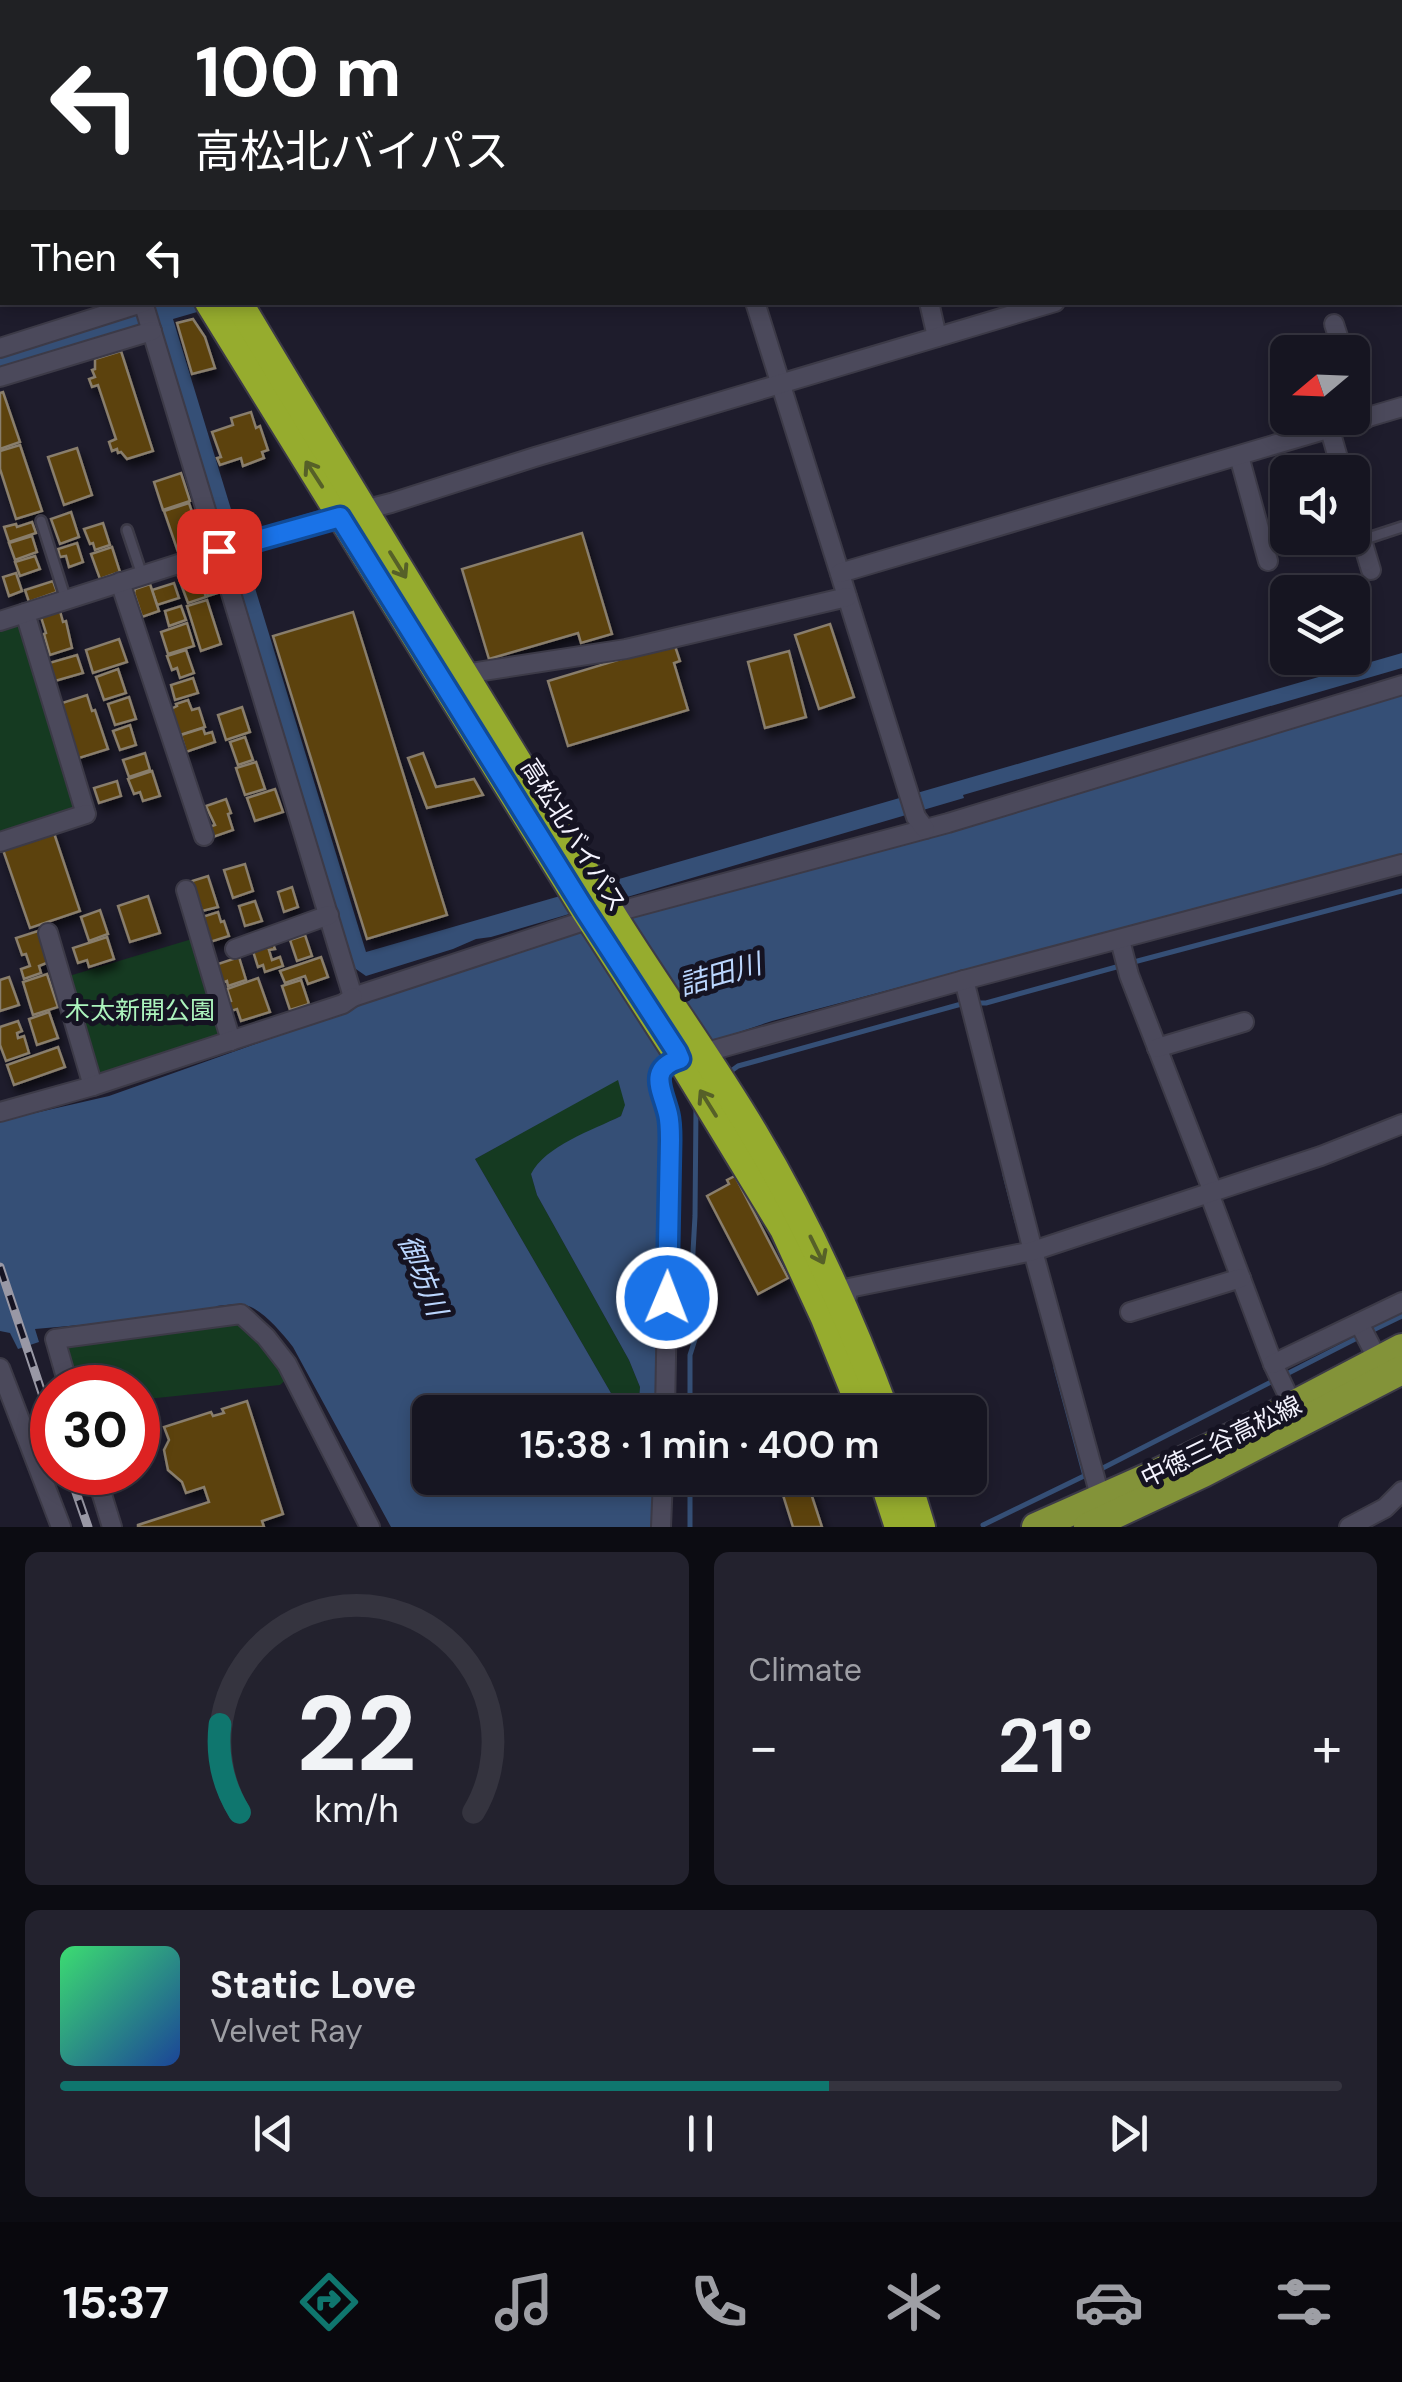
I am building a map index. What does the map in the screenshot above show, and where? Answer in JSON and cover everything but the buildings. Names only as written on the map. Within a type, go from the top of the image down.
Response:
[{"type":"highway","name":"高松北バイパス","points":[[221,305],[601,916],[744,1138],[804,1222],[879,1395]]},
{"type":"highway","name":"高松北バイパス","points":[[352,514],[464,674],[579,881]]},
{"type":"highway","name":"高松北バイパス","points":[[744,1138],[855,1395]]},
{"type":"highway","points":[[889,1495],[899,1527]]},
{"type":"highway","points":[[912,1495],[922,1527]]},
{"type":"main road","name":"中徳三谷高松線","points":[[1098,1502],[1218,1466],[1388,1356]]},
{"type":"main road","name":"中徳三谷高松線","points":[[1036,1527],[1150,1476],[1289,1397],[1388,1356]]},
{"type":"street","points":[[0,348],[141,305]]},
{"type":"street","points":[[144,305],[353,997]]},
{"type":"street","points":[[756,305],[921,823]]},
{"type":"street","points":[[930,305],[937,338]]},
{"type":"street","points":[[0,620],[242,544],[937,338],[1020,308]]},
{"type":"street","points":[[1334,324],[1338,335]]},
{"type":"street","points":[[0,377],[152,330]]},
{"type":"street","points":[[1370,417],[1402,407]]},
{"type":"street","points":[[840,573],[1312,435]]},
{"type":"street","points":[[1238,456],[1268,561]]},
{"type":"street","points":[[1366,555],[1371,570]]},
{"type":"street","points":[[120,582],[204,836]]},
{"type":"street","points":[[464,674],[626,648],[847,598]]},
{"type":"street","points":[[0,842],[85,813],[25,613]]},
{"type":"street","points":[[0,1112],[94,1086],[601,916],[1402,685]]},
{"type":"street","points":[[665,1395],[670,1140],[659,1082],[660,1070],[670,1062],[1121,947],[1402,864]]},
{"type":"street","points":[[186,890],[231,1041]]},
{"type":"street","points":[[236,948],[329,915]]},
{"type":"street","points":[[48,933],[94,1086]]},
{"type":"street","points":[[1121,947],[1240,1278],[1289,1397]]},
{"type":"street","points":[[966,986],[1024,1253],[1098,1502]]},
{"type":"street","points":[[1157,1048],[1244,1022]]},
{"type":"street","points":[[844,1308],[849,1288],[1024,1253],[1320,1156],[1402,1124]]},
{"type":"street","points":[[1130,1312],[1240,1278]]},
{"type":"street","points":[[1273,1364],[1402,1302]]},
{"type":"street","points":[[62,1365],[54,1338],[241,1314],[287,1364],[370,1527]]},
{"type":"street","points":[[1360,1323],[1388,1356]]},
{"type":"street","points":[[0,1368],[61,1527]]},
{"type":"street","points":[[1349,1527],[1385,1508],[1402,1491]]},
{"type":"street","points":[[102,1495],[112,1527]]},
{"type":"street","points":[[661,1527],[662,1495]]},
{"type":"lane","points":[[41,521],[66,600]]},
{"type":"lane","points":[[1370,537],[1402,527]]},
{"type":"lane","points":[[127,530],[142,575]]},
{"type":"green space","points":[[21,618],[80,812],[0,837],[0,625]]},
{"type":"green space","name":"木太新開公園","points":[[192,939],[222,1039],[100,1079],[69,976]]},
{"type":"green space","points":[[618,1079],[626,1105],[621,1116],[560,1146],[531,1174],[537,1195],[629,1360],[639,1395],[612,1395],[475,1159]]},
{"type":"green space","points":[[243,1323],[289,1377],[280,1385],[160,1398],[160,1365],[68,1365],[64,1351],[68,1344]]},
{"type":"water","points":[[147,305],[221,305],[173,319],[366,952],[1326,675],[1370,675],[1370,662],[1402,653],[1402,668],[476,939],[366,976],[353,967],[159,325],[0,373],[0,353]]},
{"type":"water","points":[[1402,695],[1402,854],[772,1021],[655,1060],[649,1076],[663,1122],[657,1395],[639,1395],[629,1360],[537,1195],[531,1174],[558,1147],[621,1116],[625,1105],[618,1080],[475,1159],[612,1395],[412,1395],[412,1495],[654,1495],[653,1527],[391,1527],[293,1347],[268,1319],[247,1305],[35,1329],[39,1342],[18,1349],[10,1333],[0,1331],[0,1121],[109,1096],[354,1009],[355,1005],[578,933],[925,829]]},
{"type":"waterway","points":[[1130,963],[1402,891]]},
{"type":"waterway","points":[[976,1003],[1120,966]]},
{"type":"waterway","points":[[727,1074],[738,1066],[965,1003]]},
{"type":"waterway","points":[[690,1395],[690,1355],[698,1330],[690,1306],[696,1108]]},
{"type":"waterway","points":[[1005,1175],[1017,1222]]},
{"type":"waterway","points":[[1371,1331],[1402,1316]]},
{"type":"waterway","points":[[1099,1470],[1361,1336]]},
{"type":"waterway","points":[[1056,1368],[1085,1476]]},
{"type":"waterway","points":[[983,1525],[1084,1476]]},
{"type":"waterway","points":[[690,1495],[690,1527]]},
{"type":"railway","points":[[0,1267],[33,1365]]},
{"type":"railway","points":[[77,1495],[88,1527]]},
{"type":"route","points":[[219,551],[340,517],[677,1052],[680,1059],[660,1070],[659,1082],[670,1140],[667,1298]]},
{"type":"water label","name":"詰田川","points":[[720,974]]},
{"type":"water label","name":"御坊川","points":[[423,1275]]}]
